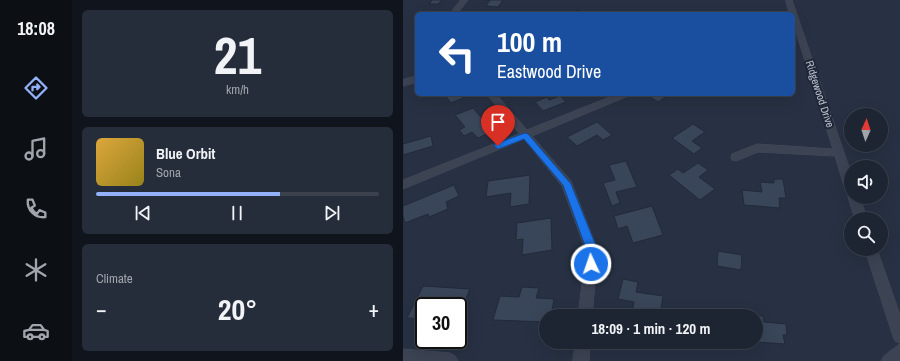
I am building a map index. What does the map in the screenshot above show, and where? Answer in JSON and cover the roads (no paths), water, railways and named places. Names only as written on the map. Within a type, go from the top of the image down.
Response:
[{"type":"street","points":[[455,12],[465,0]]},
{"type":"street","name":"Ridgewood Drive","points":[[789,0],[793,12]]},
{"type":"street","name":"Ridgewood Drive","points":[[795,18],[844,168]]},
{"type":"street","points":[[795,44],[803,43]]},
{"type":"street","points":[[403,83],[415,80]]},
{"type":"street","points":[[493,96],[567,184],[592,251],[586,309]]},
{"type":"street","points":[[403,185],[620,96]]},
{"type":"street","points":[[736,158],[757,148],[839,153]]},
{"type":"street","points":[[873,256],[900,336]]},
{"type":"street","points":[[581,361],[582,349]]},
{"type":"street","points":[[889,361],[900,352]]},
{"type":"street","points":[[403,357],[450,361]]}]
